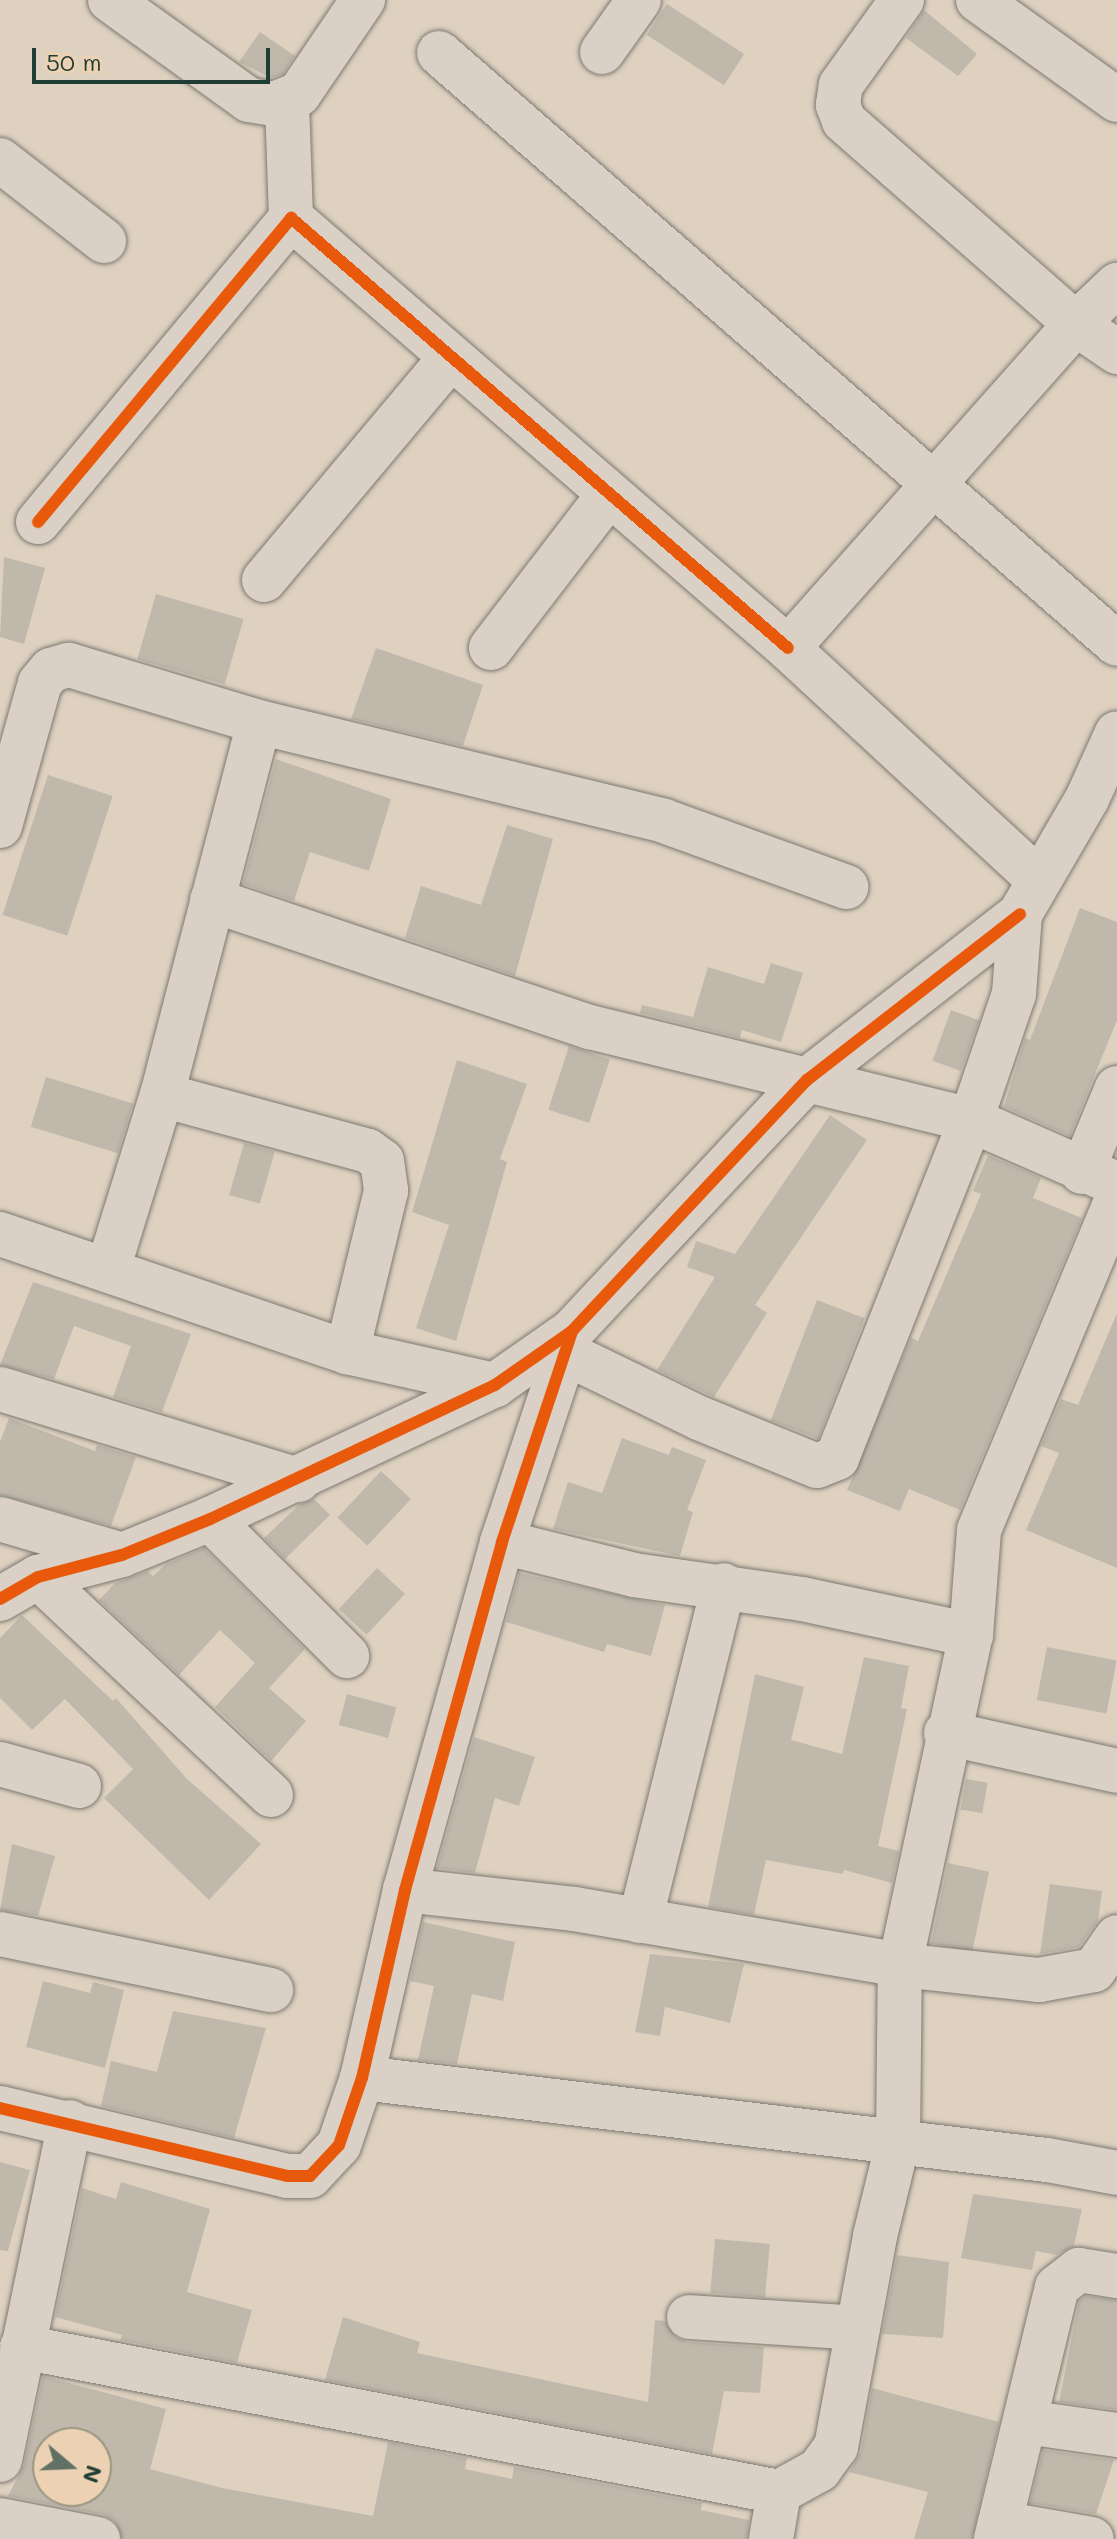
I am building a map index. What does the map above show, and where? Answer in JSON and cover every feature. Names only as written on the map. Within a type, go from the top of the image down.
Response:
[{"type":"street","points":[[110,0],[249,100],[287,103],[299,94],[363,0]]},
{"type":"street","points":[[602,52],[639,0]]},
{"type":"street","points":[[902,0],[841,85],[838,105],[844,121],[1076,324],[1117,352]]},
{"type":"street","points":[[978,0],[1117,100]]},
{"type":"street","points":[[439,53],[932,486],[1117,644]]},
{"type":"street","points":[[38,522],[291,218],[287,103]]},
{"type":"street","points":[[0,160],[104,241]]},
{"type":"street","points":[[291,218],[788,648],[1029,897]]},
{"type":"street","points":[[788,648],[1076,324],[1117,285]]},
{"type":"street","points":[[264,580],[451,357]]},
{"type":"street","points":[[491,648],[609,494]]},
{"type":"street","points":[[0,826],[40,683],[51,670],[87,666],[259,722],[664,821],[846,887]]},
{"type":"street","points":[[108,1269],[162,1095],[259,722]]},
{"type":"street","points":[[0,1599],[38,1577],[122,1555],[298,1480],[495,1385],[569,1342],[807,1080],[1029,897],[1087,799],[1117,733]]},
{"type":"street","points":[[569,1342],[699,1418],[817,1466],[837,1458],[971,1120],[1014,994],[1029,897]]},
{"type":"street","points":[[212,900],[590,1027],[971,1120],[1099,1178],[1117,1088]]},
{"type":"street","points":[[162,1095],[368,1151],[382,1161],[386,1191],[347,1352]]},
{"type":"street","points":[[22,2347],[779,2492],[819,2470],[836,2447],[898,2142],[900,1965],[946,1733],[971,1635],[979,1530],[1117,1198]]},
{"type":"street","points":[[0,1234],[347,1352],[495,1385]]},
{"type":"street","points":[[0,2108],[70,2122],[287,2176],[310,2176],[339,2145],[362,2078],[405,1890],[502,1542],[569,1342]]},
{"type":"street","points":[[0,1389],[298,1480]]},
{"type":"street","points":[[0,1519],[122,1555]]},
{"type":"street","points":[[210,1519],[347,1656]]},
{"type":"street","points":[[502,1542],[634,1575],[724,1585],[971,1635]]},
{"type":"street","points":[[38,1577],[271,1795]]},
{"type":"street","points":[[640,1921],[724,1585]]},
{"type":"street","points":[[946,1733],[1117,1771]]},
{"type":"street","points":[[0,1764],[79,1786]]},
{"type":"street","points":[[405,1890],[640,1921],[900,1965],[1039,1980],[1094,1970],[1117,1937]]},
{"type":"street","points":[[0,1934],[271,1990]]},
{"type":"street","points":[[362,2078],[898,2142],[1117,2173]]},
{"type":"street","points":[[0,2460],[70,2122]]},
{"type":"street","points":[[1092,2539],[998,2531],[1062,2279],[1079,2270],[1117,2276]]},
{"type":"street","points":[[689,2317],[858,2328]]},
{"type":"street","points":[[1025,2422],[1117,2435]]},
{"type":"street","points":[[771,2539],[779,2492]]},
{"type":"street","points":[[0,2520],[98,2539]]},
{"type":"building","points":[[667,4],[744,54],[724,85],[647,35]]},
{"type":"building","points":[[924,10],[977,54],[958,76],[906,38]]},
{"type":"building","points":[[260,32],[295,56],[283,74],[271,78],[239,62]]},
{"type":"building","points":[[4,557],[45,568],[24,644],[0,637]]},
{"type":"building","points":[[156,594],[243,619],[225,684],[137,659]]},
{"type":"building","points":[[376,648],[483,685],[463,746],[351,719]]},
{"type":"building","points":[[276,759],[391,799],[369,871],[310,852],[294,901],[243,884]]},
{"type":"building","points":[[48,775],[113,796],[67,936],[3,915]]},
{"type":"building","points":[[507,825],[553,839],[515,976],[405,938],[421,886],[481,905]]},
{"type":"building","points":[[1080,908],[1117,922],[1117,1020],[1070,1136],[1004,1107],[1025,1038],[1030,1040]]},
{"type":"building","points":[[771,963],[803,973],[781,1042],[742,1030],[740,1038],[640,1013],[642,1005],[693,1017],[708,967],[764,984]]},
{"type":"building","points":[[951,1010],[979,1020],[961,1071],[933,1061]]},
{"type":"building","points":[[569,1046],[610,1059],[589,1123],[548,1110]]},
{"type":"building","points":[[457,1060],[527,1084],[500,1159],[507,1162],[456,1341],[416,1328],[449,1225],[412,1212]]},
{"type":"building","points":[[46,1077],[133,1104],[118,1153],[31,1127]]},
{"type":"building","points":[[830,1115],[867,1140],[755,1305],[767,1313],[714,1397],[657,1370],[715,1277],[687,1267],[696,1241],[735,1254]]},
{"type":"building","points":[[244,1143],[275,1152],[260,1204],[229,1195]]},
{"type":"building","points":[[988,1155],[1041,1178],[1033,1198],[1082,1218],[960,1510],[909,1489],[900,1511],[847,1490],[911,1338],[918,1341],[981,1194],[973,1191]]},
{"type":"building","points":[[33,1282],[191,1334],[162,1412],[113,1397],[131,1346],[74,1326],[54,1379],[0,1365]]},
{"type":"building","points":[[817,1300],[865,1318],[818,1439],[771,1420]]},
{"type":"building","points":[[1117,1313],[1117,1568],[1026,1530],[1059,1453],[1041,1446],[1061,1399],[1078,1405]]},
{"type":"building","points":[[9,1418],[95,1451],[97,1445],[136,1457],[111,1526],[0,1495],[0,1442]]},
{"type":"building","points":[[622,1438],[669,1455],[672,1447],[706,1460],[687,1510],[693,1512],[680,1556],[553,1529],[568,1482],[602,1493]]},
{"type":"building","points":[[381,1471],[411,1499],[367,1546],[337,1518]]},
{"type":"building","points":[[314,1499],[330,1515],[285,1559],[264,1538],[299,1505]]},
{"type":"building","points":[[204,1548],[305,1649],[269,1688],[306,1721],[271,1761],[215,1707],[255,1663],[220,1630],[179,1675],[99,1600],[115,1583],[148,1571],[153,1576],[166,1564]]},
{"type":"building","points":[[377,1568],[405,1594],[367,1635],[339,1609]]},
{"type":"building","points":[[519,1573],[665,1605],[651,1656],[607,1644],[604,1652],[506,1622]]},
{"type":"building","points":[[22,1615],[113,1701],[116,1698],[187,1779],[261,1844],[209,1900],[104,1798],[133,1769],[65,1699],[32,1730],[0,1698],[0,1638]]},
{"type":"building","points":[[1047,1647],[1117,1661],[1106,1714],[1037,1700]]},
{"type":"building","points":[[864,1657],[909,1666],[901,1708],[907,1709],[878,1846],[899,1851],[892,1883],[844,1870],[843,1874],[766,1860],[754,1915],[708,1907],[755,1674],[804,1687],[791,1740],[842,1754]]},
{"type":"building","points":[[347,1694],[396,1707],[388,1738],[339,1725]]},
{"type":"building","points":[[474,1737],[535,1757],[519,1806],[495,1798],[475,1873],[437,1868]]},
{"type":"building","points":[[966,1779],[988,1783],[982,1813],[961,1810]]},
{"type":"building","points":[[12,1844],[55,1856],[38,1916],[0,1910]]},
{"type":"building","points":[[948,1863],[989,1872],[972,1952],[931,1943]]},
{"type":"building","points":[[1050,1884],[1102,1891],[1098,1921],[1079,1947],[1040,1954]]},
{"type":"building","points":[[423,1922],[515,1942],[503,2001],[472,1994],[457,2064],[418,2060],[434,1986],[410,1981]]},
{"type":"building","points":[[650,1954],[744,1964],[730,2023],[665,2007],[660,2036],[635,2032]]},
{"type":"building","points":[[43,1981],[90,1993],[93,1982],[124,1990],[105,2068],[26,2047]]},
{"type":"building","points":[[173,2011],[266,2028],[234,2138],[101,2106],[111,2061],[157,2072]]},
{"type":"building","points":[[0,2162],[30,2170],[8,2251],[0,2250]]},
{"type":"building","points":[[121,2182],[210,2209],[187,2292],[252,2310],[237,2363],[120,2340],[122,2335],[55,2317],[82,2188],[116,2199]]},
{"type":"building","points":[[973,2194],[1082,2209],[1074,2246],[1057,2255],[1036,2251],[1032,2270],[961,2258]]},
{"type":"building","points":[[715,2239],[770,2244],[765,2298],[710,2293]]},
{"type":"building","points":[[897,2255],[949,2262],[943,2338],[882,2334]]},
{"type":"building","points":[[1086,2296],[1117,2300],[1117,2410],[1059,2402],[1079,2301]]},
{"type":"building","points":[[343,2317],[420,2342],[417,2353],[648,2402],[655,2320],[665,2321],[675,2337],[687,2342],[764,2347],[760,2393],[724,2391],[712,2454],[325,2380]]},
{"type":"building","points":[[43,2376],[166,2409],[150,2469],[222,2488],[373,2516],[388,2442],[467,2458],[465,2469],[512,2479],[514,2467],[702,2503],[701,2510],[749,2520],[747,2539],[122,2539],[115,2521],[104,2515],[64,2507],[112,2507],[112,2427],[32,2427]]},
{"type":"building","points":[[872,2388],[999,2422],[972,2539],[914,2539],[928,2492],[849,2472],[861,2452]]},
{"type":"building","points":[[32,2428],[32,2501],[8,2496],[24,2465]]},
{"type":"building","points":[[1043,2450],[1114,2460],[1096,2514],[1030,2503]]},
{"type":"cycle path","points":[[38,522],[291,218],[788,648]]},
{"type":"cycle path","points":[[0,1599],[38,1577],[122,1555],[210,1519],[495,1385],[572,1331],[807,1080],[1020,914]]},
{"type":"cycle path","points":[[0,2108],[287,2176],[310,2176],[339,2145],[362,2078],[405,1890],[502,1542],[572,1331]]}]
